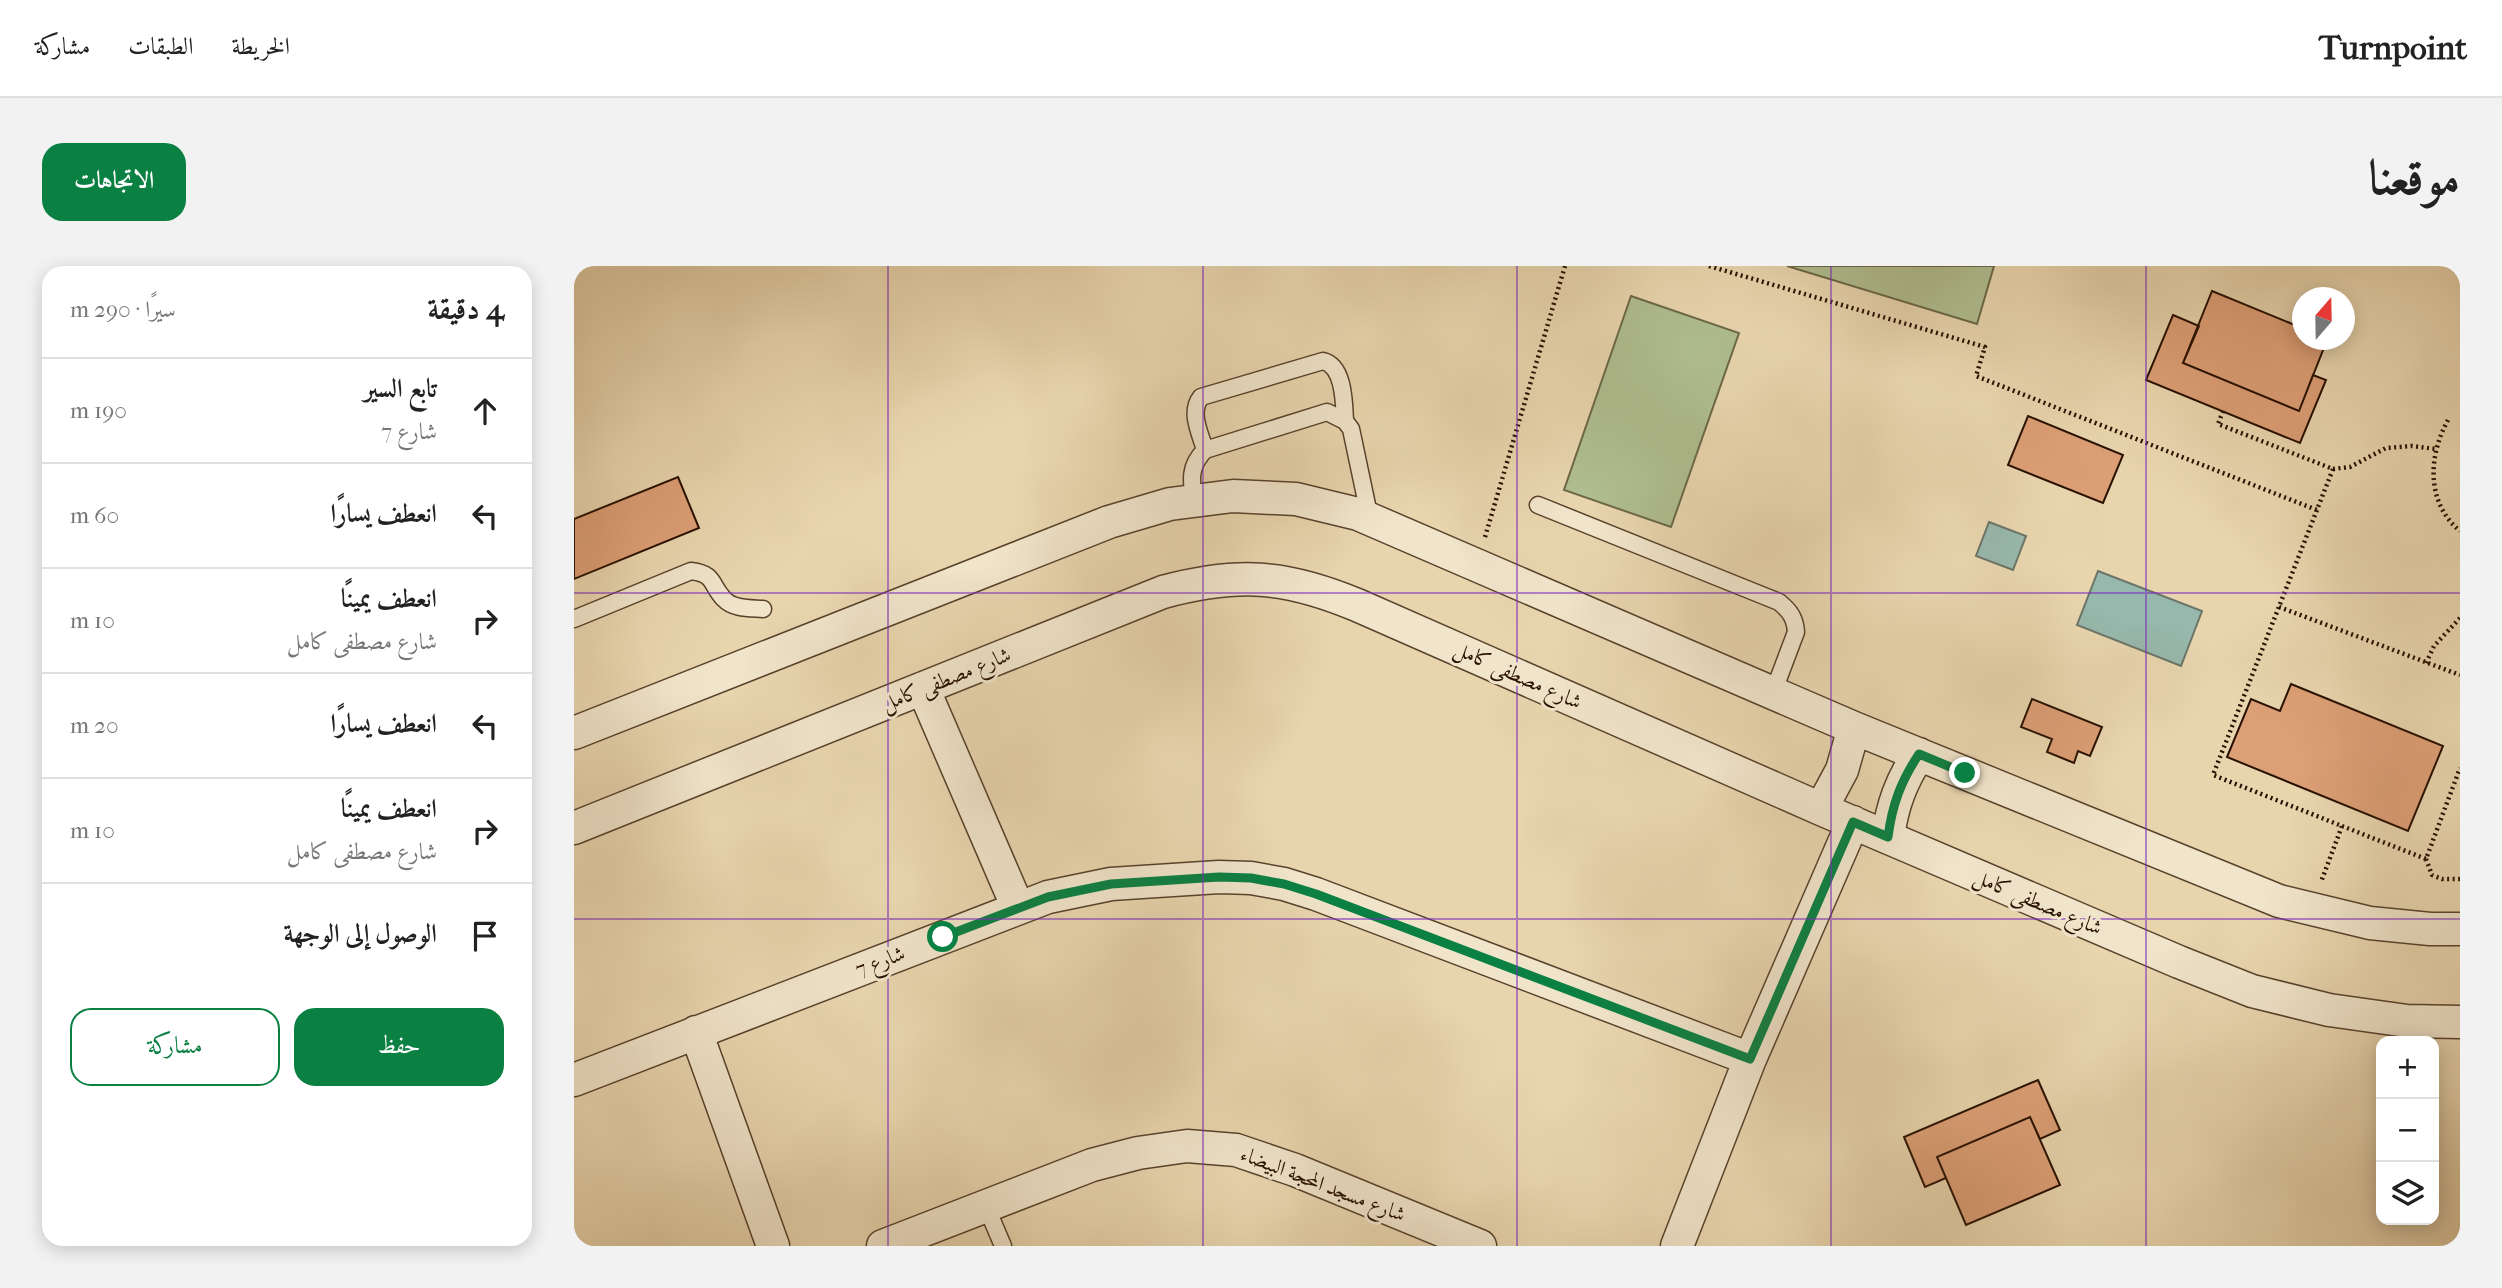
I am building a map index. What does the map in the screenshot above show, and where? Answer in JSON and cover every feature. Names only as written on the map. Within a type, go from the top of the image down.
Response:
[{"type":"street","points":[[574,733],[1109,522],[1170,504],[1233,496],[1296,499],[1370,519],[1854,728],[2279,901],[2370,923],[2460,929]]},
{"type":"street","name":"شارع مصطفى كامل","points":[[574,828],[1163,592],[1202,582],[1241,578],[1281,581],[1321,590],[1357,604],[1853,822],[2252,991],[2329,1010],[2407,1021],[2460,1022]]},
{"type":"street","points":[[923,688],[1018,908]]},
{"type":"street","points":[[1821,808],[1842,771],[1854,728]]},
{"type":"street","points":[[1888,837],[1897,793],[1919,754]]},
{"type":"street","points":[[1677,1246],[1750,1059],[1853,822]]},
{"type":"street","name":"شارع 7","points":[[574,1080],[1048,897],[1111,884],[1219,877],[1251,878],[1284,884],[1328,899],[1750,1059]]},
{"type":"street","points":[[695,1032],[773,1246]]},
{"type":"street","name":"شارع مسجد المحجة البيضاء","points":[[883,1246],[1092,1165],[1138,1153],[1187,1146],[1236,1150],[1295,1170],[1480,1246]]},
{"type":"lane","points":[[1205,450],[1195,414],[1196,405],[1202,397],[1323,361],[1336,368],[1345,421]]},
{"type":"lane","points":[[1194,501],[1191,473],[1194,463],[1205,450],[1327,412],[1345,421],[1351,429],[1370,519]]},
{"type":"lane","points":[[1538,505],[1786,607],[1795,622],[1796,632],[1773,693]]},
{"type":"lane","points":[[574,618],[691,570],[709,577],[724,599],[731,603],[763,609]]},
{"type":"lane","points":[[986,1206],[1003,1246]]},
{"type":"path","points":[[1477,566],[1565,266]]},
{"type":"path","points":[[1709,266],[1985,347],[1976,376],[2317,510]]},
{"type":"path","points":[[2223,411],[2218,424],[2333,470],[2350,467],[2374,453],[2397,446],[2436,449]]},
{"type":"path","points":[[2448,420],[2436,449],[2433,479],[2441,510],[2460,531]]},
{"type":"path","points":[[2333,470],[2213,775],[2426,859]]},
{"type":"path","points":[[2278,607],[2460,675]]},
{"type":"path","points":[[2427,663],[2434,646],[2460,618]]},
{"type":"path","points":[[2460,768],[2426,859],[2432,875],[2442,879],[2460,879]]},
{"type":"path","points":[[2311,910],[2342,826]]},
{"type":"green space","points":[[1787,266],[1994,266],[1977,324]]},
{"type":"green space","points":[[1631,296],[1739,333],[1671,527],[1564,490]]},
{"type":"water","points":[[1989,522],[2026,536],[2013,570],[1976,556]]},
{"type":"water","points":[[2098,571],[2202,611],[2181,666],[2077,625]]},
{"type":"building","points":[[2212,291],[2292,324],[2292,350],[2323,350],[2299,411],[2183,363]]},
{"type":"building","points":[[2173,315],[2199,326],[2183,363],[2299,411],[2313,375],[2326,380],[2300,443],[2146,380]]},
{"type":"building","points":[[2028,416],[2123,455],[2103,503],[2008,465]]},
{"type":"building","points":[[678,477],[699,528],[574,579],[574,519]]},
{"type":"building","points":[[2291,684],[2443,746],[2408,831],[2227,757],[2251,699],[2280,711]]},
{"type":"building","points":[[2032,699],[2102,727],[2090,756],[2078,751],[2074,763],[2047,752],[2052,739],[2021,727]]},
{"type":"building","points":[[2038,1080],[2060,1130],[2040,1139],[2030,1117],[1937,1157],[1946,1178],[1925,1187],[1904,1137]]},
{"type":"building","points":[[2030,1117],[2060,1185],[1966,1225],[1937,1157]]},
{"type":"route","points":[[943,937],[1048,897],[1079,889],[1111,884],[1219,877],[1251,878],[1316,894],[1750,1059],[1853,822],[1888,837],[1897,793],[1919,754],[1965,773]]}]
